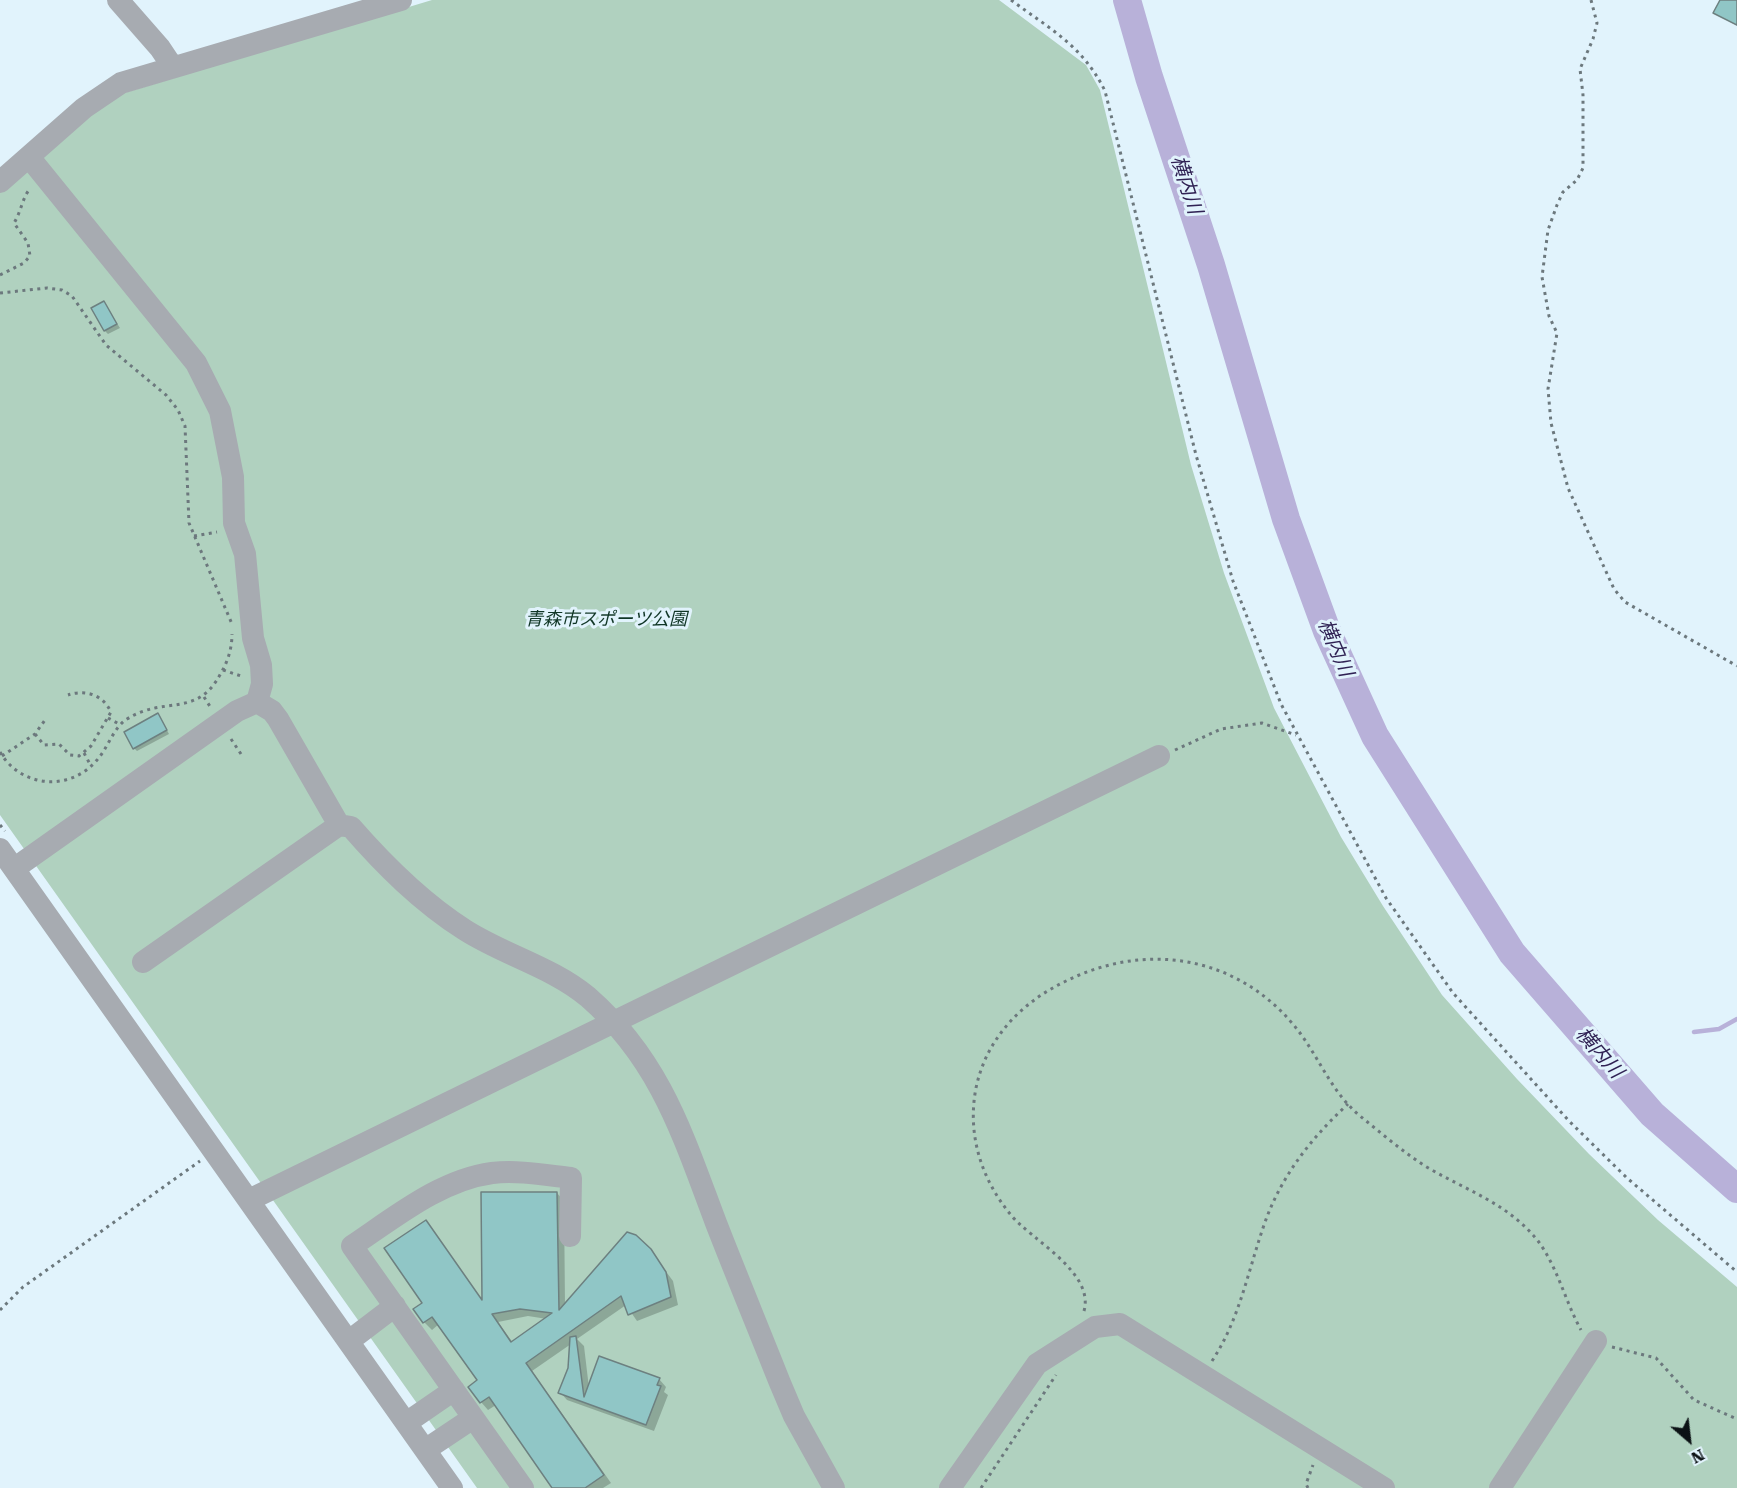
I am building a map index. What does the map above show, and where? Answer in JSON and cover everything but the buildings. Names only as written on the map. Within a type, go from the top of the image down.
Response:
[{"type":"street","points":[[118,0],[160,48],[172,66]]},
{"type":"street","points":[[0,182],[84,108],[121,83],[172,66],[401,0]]},
{"type":"street","points":[[15,868],[237,711],[256,702],[262,684],[261,665],[253,638],[245,554],[234,523],[233,477],[224,427],[207,382],[180,341],[29,157]]},
{"type":"street","points":[[256,702],[272,711],[278,719],[339,825]]},
{"type":"street","points":[[249,1200],[1159,756]]},
{"type":"street","points":[[143,962],[339,825],[351,827],[384,866],[456,924],[561,979],[586,996],[614,1022],[634,1046],[666,1094],[794,1416],[834,1488]]},
{"type":"street","points":[[0,849],[452,1488]]},
{"type":"street","points":[[523,1488],[352,1246],[422,1199],[453,1185],[491,1173],[534,1173],[571,1178],[570,1236]]},
{"type":"street","points":[[349,1341],[395,1306]]},
{"type":"street","points":[[950,1488],[1037,1364],[1095,1327],[1120,1324],[1384,1488]]},
{"type":"street","points":[[1500,1488],[1596,1341]]},
{"type":"street","points":[[406,1423],[454,1390]]},
{"type":"street","points":[[425,1450],[474,1418]]},
{"type":"path","points":[[1011,0],[1079,51],[1095,69],[1105,91],[1209,501],[1233,581],[1281,704],[1386,898],[1453,993],[1577,1129],[1627,1178],[1737,1272]]},
{"type":"path","points":[[1591,0],[1597,23],[1580,69],[1583,94],[1582,168],[1577,180],[1563,192],[1557,205],[1548,230],[1542,277],[1549,316],[1557,333],[1548,389],[1551,423],[1568,488],[1614,589],[1625,602],[1737,666]]},
{"type":"path","points":[[0,275],[24,263],[30,256],[28,243],[14,223],[23,208],[24,196],[28,190],[47,178]]},
{"type":"path","points":[[0,293],[47,288],[62,290],[72,296],[106,345],[166,395],[185,426],[186,509],[193,536],[232,623],[229,656],[213,689],[204,697],[189,704],[156,706],[143,711],[121,725],[91,766],[72,778],[47,783],[20,774],[1,754],[35,734],[45,720]]},
{"type":"path","points":[[193,536],[236,528]]},
{"type":"path","points":[[35,734],[44,745],[59,744],[70,755],[79,756],[91,746],[111,712],[107,702],[87,691],[68,694]]},
{"type":"path","points":[[108,718],[121,725]]},
{"type":"path","points":[[1159,756],[1221,729],[1262,723],[1298,736]]},
{"type":"path","points":[[84,753],[91,766]]},
{"type":"path","points":[[1072,1341],[1085,1305],[1082,1290],[1063,1259],[1012,1218],[983,1171],[975,1145],[973,1120],[980,1074],[990,1048],[1008,1024],[1024,1007],[1045,992],[1083,972],[1110,963],[1163,958],[1190,961],[1218,970],[1248,986],[1271,1004],[1292,1023],[1323,1073],[1348,1104],[1404,1151],[1427,1167],[1499,1204],[1520,1222],[1538,1240],[1552,1264],[1581,1331],[1596,1341],[1656,1358],[1694,1400],[1737,1419]]},
{"type":"path","points":[[1202,1375],[1226,1339],[1238,1311],[1263,1227],[1287,1173],[1348,1104]]},
{"type":"path","points":[[0,1310],[23,1287],[214,1151]]},
{"type":"path","points":[[981,1488],[1035,1409],[1059,1368]]},
{"type":"path","points":[[1308,1488],[1306,1484],[1311,1469],[1322,1449]]},
{"type":"green space","name":"青森市スポーツ公園","points":[[432,0],[999,0],[1086,65],[1100,90],[1191,465],[1224,573],[1274,708],[1341,837],[1442,995],[1517,1079],[1589,1154],[1658,1220],[1737,1287],[1737,1488],[477,1488],[0,815],[0,190],[111,97]]},
{"type":"waterway","name":"横内川","points":[[1127,0],[1149,77],[1211,265],[1286,519],[1327,631],[1375,736],[1512,953],[1652,1114],[1737,1189]]},
{"type":"waterway","points":[[1694,1032],[1719,1029],[1737,1019]]}]
